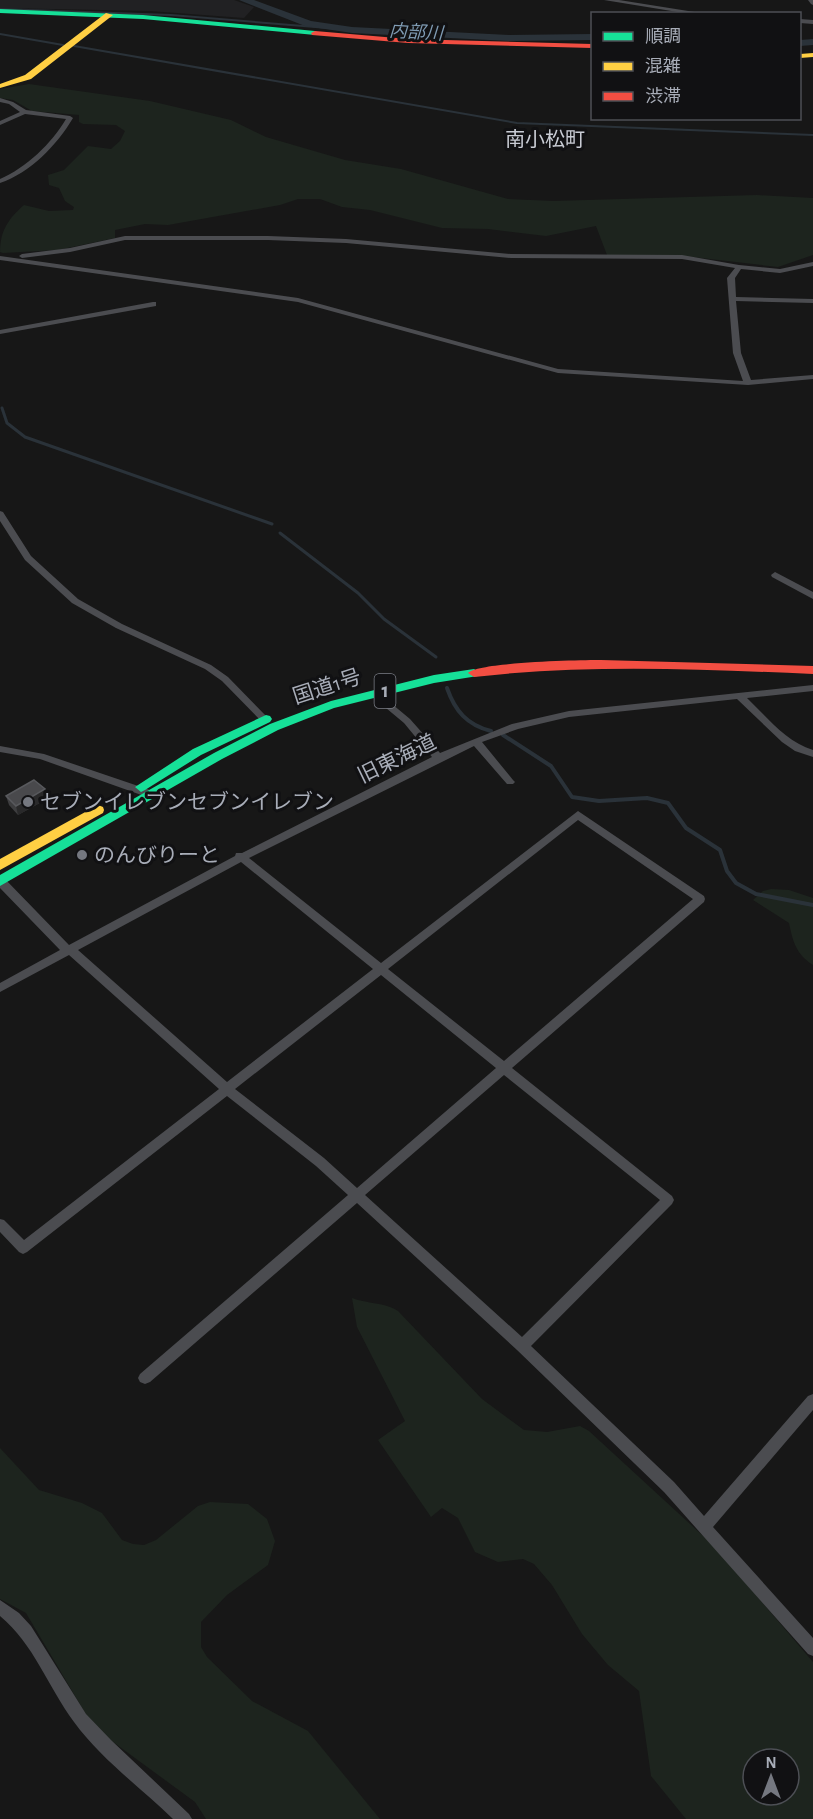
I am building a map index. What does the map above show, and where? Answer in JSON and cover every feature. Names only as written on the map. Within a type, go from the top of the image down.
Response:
[{"type":"main road","points":[[0,11],[109,15],[408,41],[591,46]]},
{"type":"main road","points":[[0,86],[28,77],[109,15]]},
{"type":"main road","name":"国道1号","points":[[0,881],[150,794],[274,728],[331,705],[493,669],[575,658],[813,670]]},
{"type":"main road","name":"国道1号","points":[[0,865],[136,789],[181,761],[264,719],[332,694],[398,676],[490,660],[813,659]]},
{"type":"street","points":[[607,0],[691,12]]},
{"type":"street","points":[[0,100],[11,103],[24,112],[70,118],[65,127],[38,156],[0,181]]},
{"type":"street","points":[[0,123],[24,112]]},
{"type":"street","points":[[2,258],[53,253],[125,238],[236,238],[346,241],[532,257],[677,257],[739,267],[787,271],[813,264]]},
{"type":"street","points":[[2,258],[298,300],[558,371],[748,383],[813,377]]},
{"type":"street","points":[[739,267],[731,277],[737,353],[748,383]]},
{"type":"street","points":[[733,299],[813,301]]},
{"type":"street","points":[[0,332],[153,304]]},
{"type":"street","points":[[0,514],[28,558],[75,601],[119,626],[207,667],[225,679],[264,719]]},
{"type":"street","points":[[775,575],[813,596]]},
{"type":"street","name":"旧東海道","points":[[0,988],[240,856],[440,758],[537,718],[813,688]]},
{"type":"street","points":[[378,693],[383,701],[407,721],[440,758]]},
{"type":"street","points":[[738,695],[785,740],[798,749],[813,754]]},
{"type":"street","points":[[476,742],[510,782]]},
{"type":"street","points":[[0,750],[41,756],[150,794]]},
{"type":"street","points":[[0,1224],[23,1248],[578,815],[700,899],[145,1378]]},
{"type":"street","points":[[240,856],[668,1200],[522,1346]]},
{"type":"street","points":[[0,881],[69,950],[227,1089],[284,1132],[522,1346],[669,1487],[813,1648]]},
{"type":"street","points":[[704,1527],[813,1400]]},
{"type":"street","points":[[0,1607],[24,1628],[67,1701],[99,1740],[184,1819]]},
{"type":"shaded area","points":[[0,0],[234,0],[254,7],[244,18],[150,11],[0,8]]},
{"type":"shaded area","points":[[29,84],[150,101],[231,120],[266,137],[345,160],[401,169],[508,199],[553,201],[757,195],[813,198],[813,255],[778,267],[675,255],[607,255],[596,226],[546,236],[488,229],[442,228],[370,210],[342,207],[320,199],[298,199],[280,205],[168,225],[145,224],[115,230],[115,238],[58,250],[3,253],[0,252],[0,245],[3,232],[9,220],[24,205],[49,211],[73,210],[74,207],[65,201],[59,188],[49,185],[48,175],[64,170],[88,146],[111,149],[120,141],[125,131],[116,125],[83,124],[79,122],[79,115],[32,111],[13,100],[0,98],[0,89]]},
{"type":"shaded area","points":[[789,890],[813,898],[813,965],[796,947],[789,923],[753,900],[763,891]]},
{"type":"shaded area","points":[[352,1298],[387,1306],[398,1311],[482,1399],[524,1430],[547,1432],[580,1426],[589,1431],[714,1546],[813,1662],[813,1819],[686,1819],[651,1776],[639,1691],[608,1665],[582,1634],[552,1585],[534,1564],[523,1559],[498,1562],[475,1552],[458,1518],[442,1508],[431,1517],[378,1440],[405,1421],[357,1327]]},
{"type":"shaded area","points":[[0,1448],[39,1490],[82,1503],[102,1513],[122,1540],[133,1544],[144,1545],[156,1540],[198,1506],[210,1502],[248,1504],[267,1519],[275,1541],[268,1565],[227,1595],[201,1622],[201,1647],[207,1657],[252,1701],[308,1731],[380,1819],[206,1819],[195,1802],[94,1728],[26,1613],[0,1599]]},
{"type":"building","points":[[34,780],[45,789],[16,806],[6,796]]},
{"type":"waterway","name":"内部川","points":[[244,0],[309,24],[352,30],[509,38],[591,37]]},
{"type":"waterway","points":[[0,9],[171,15],[352,30]]},
{"type":"waterway","points":[[0,34],[63,45]]},
{"type":"waterway","name":"内部川","points":[[801,43],[813,42]]},
{"type":"waterway","points":[[74,46],[517,123],[813,135]]},
{"type":"waterway","points":[[2,408],[7,423],[25,437],[272,524]]},
{"type":"waterway","points":[[280,533],[358,593],[384,619],[436,657]]},
{"type":"waterway","points":[[447,688],[454,704],[463,716],[475,725],[491,731]]},
{"type":"waterway","points":[[503,735],[551,766],[572,797],[599,801],[647,798],[668,803],[686,828],[720,850],[727,871],[736,883],[756,894],[813,905]]},
{"type":"traffic: fast","points":[[0,11],[143,17],[315,33]]},
{"type":"traffic: fast","points":[[0,881],[218,756],[274,727],[331,705],[434,679],[474,673]]},
{"type":"traffic: fast","points":[[141,787],[197,752],[266,719]]},
{"type":"traffic: slow","points":[[0,86],[28,77],[109,15]]},
{"type":"traffic: slow","points":[[801,56],[813,55]]},
{"type":"traffic: slow","points":[[0,865],[98,810]]},
{"type":"traffic: jam","points":[[315,33],[408,41],[591,46]]},
{"type":"traffic: jam","points":[[474,673],[516,668],[601,664],[813,670]]},
{"type":"place","name":"セブンイレブンセブンイレブン","points":[[28,802]]},
{"type":"place","name":"のんびりーと","points":[[82,855]]},
{"type":"district","name":"南小松町","points":[[545,140]]}]
